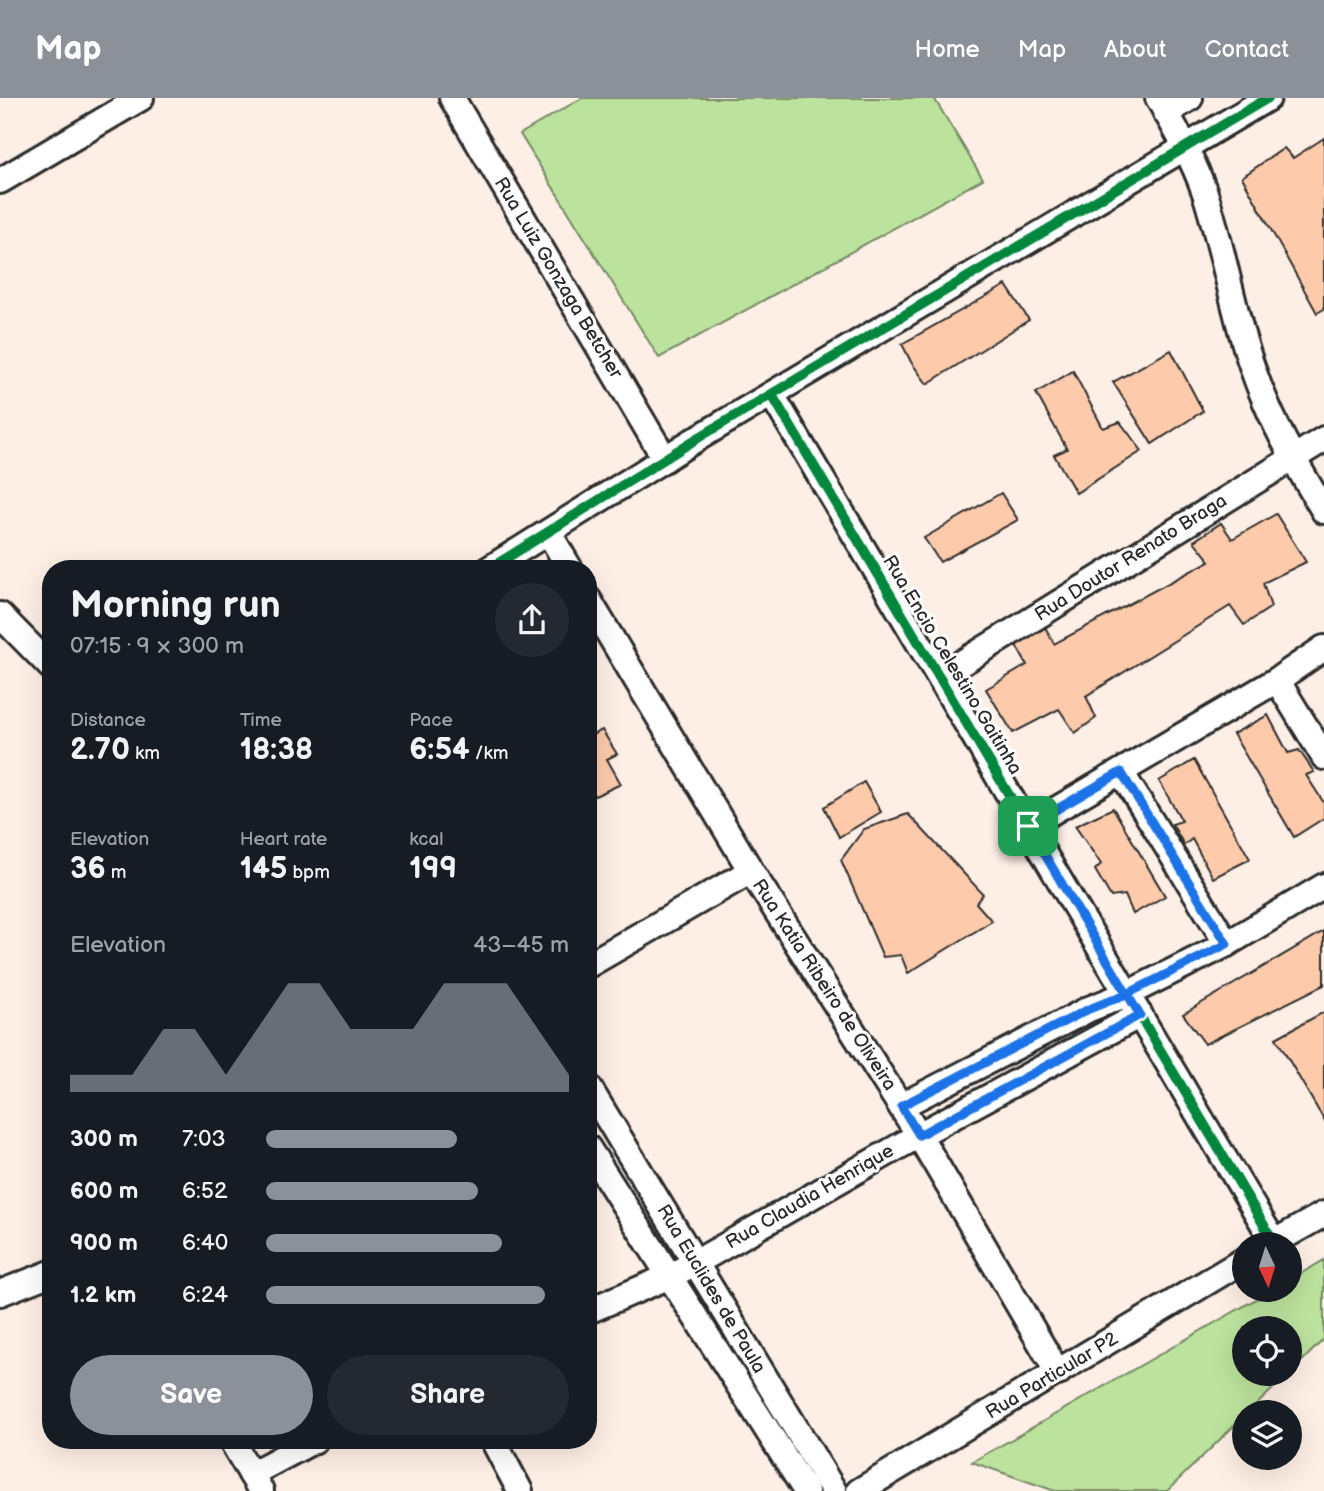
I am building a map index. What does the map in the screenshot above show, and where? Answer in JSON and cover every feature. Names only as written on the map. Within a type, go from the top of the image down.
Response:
[{"type":"street","points":[[0,181],[141,98]]},
{"type":"street","name":"Rua Luiz Gonzaga Betcher","points":[[452,98],[665,459]]},
{"type":"street","points":[[1191,98],[1162,105],[1186,148],[1205,193],[1243,336],[1263,397],[1293,458],[1324,511]]},
{"type":"street","points":[[504,560],[665,459],[1268,98]]},
{"type":"street","name":"Rua Encio Celestino Gaitinha","points":[[772,395],[1267,1232]]},
{"type":"street","name":"Rua Doutor Renato Braga","points":[[939,677],[1324,439]]},
{"type":"street","points":[[549,533],[565,560]]},
{"type":"street","name":"Rua Katia Ribeiro de Oliveira","points":[[597,613],[751,871],[919,1135],[1058,1373]]},
{"type":"street","points":[[0,615],[42,658]]},
{"type":"street","points":[[1028,826],[1277,680],[1324,648]]},
{"type":"street","points":[[1277,680],[1324,757]]},
{"type":"street","points":[[1121,772],[1227,944]]},
{"type":"street","points":[[597,960],[751,871]]},
{"type":"street","points":[[901,1106],[1089,1009],[1133,1005],[1324,886]]},
{"type":"street","name":"Rua Claudia Henrique","points":[[597,1307],[695,1263],[919,1135],[1133,1005]]},
{"type":"street","name":"Rua Euclides de Paula","points":[[597,1101],[834,1491]]},
{"type":"street","name":"Rua Euclides de Paula","points":[[597,1162],[806,1491]]},
{"type":"street","points":[[1292,1232],[1324,1214]]},
{"type":"street","name":"Rua Particular P2","points":[[859,1491],[1232,1267]]},
{"type":"street","points":[[0,1293],[42,1277]]},
{"type":"street","points":[[236,1449],[256,1483],[303,1449]]},
{"type":"street","points":[[498,1449],[520,1491]]},
{"type":"green space","points":[[582,98],[934,98],[983,179],[659,358],[520,134]]},
{"type":"green space","points":[[1324,1260],[1324,1339],[1302,1361],[1302,1316],[1232,1316],[1232,1386],[1276,1386],[1261,1400],[1232,1400],[1232,1428],[1167,1491],[1055,1491],[972,1462],[1251,1302],[1302,1302],[1302,1273]]},
{"type":"building","points":[[1324,138],[1324,309],[1317,313],[1242,177],[1284,148],[1293,158]]},
{"type":"building","points":[[1006,285],[1029,320],[927,384],[902,344]]},
{"type":"building","points":[[1171,350],[1203,411],[1152,444],[1113,382]]},
{"type":"building","points":[[1073,371],[1103,428],[1120,422],[1142,451],[1076,493],[1054,455],[1067,449],[1036,393]]},
{"type":"building","points":[[1001,493],[1018,520],[940,562],[924,538]]},
{"type":"building","points":[[1276,514],[1306,562],[1263,583],[1271,607],[1244,625],[1230,606],[1086,696],[1096,718],[1075,733],[1059,709],[1013,733],[986,689],[1027,665],[1013,640],[1044,625],[1054,644],[1210,561],[1194,541],[1221,523],[1232,539]]},
{"type":"building","points":[[1268,715],[1288,753],[1299,750],[1314,772],[1306,775],[1324,803],[1324,818],[1294,837],[1233,734]]},
{"type":"building","points":[[602,730],[617,754],[607,759],[621,784],[597,795],[597,732]]},
{"type":"building","points":[[1194,760],[1250,859],[1213,878],[1192,839],[1184,845],[1172,824],[1182,821],[1159,781]]},
{"type":"building","points":[[864,782],[881,812],[839,837],[824,807]]},
{"type":"building","points":[[1113,808],[1165,896],[1133,914],[1125,895],[1111,897],[1095,870],[1101,864],[1075,826]]},
{"type":"building","points":[[908,814],[983,894],[976,903],[992,921],[908,973],[901,955],[883,957],[841,860],[864,829]]},
{"type":"building","points":[[1324,931],[1324,985],[1205,1044],[1183,1014]]},
{"type":"building","points":[[1324,1012],[1324,1120],[1276,1038]]},
{"type":"cycle path","points":[[503,560],[693,441],[1268,98]]},
{"type":"cycle path","points":[[772,395],[1268,1232]]},
{"type":"route","points":[[1028,826],[1121,772],[1227,944],[1127,994],[1089,1009],[901,1106],[919,1135],[1140,1015],[1127,994],[1028,826]]}]
